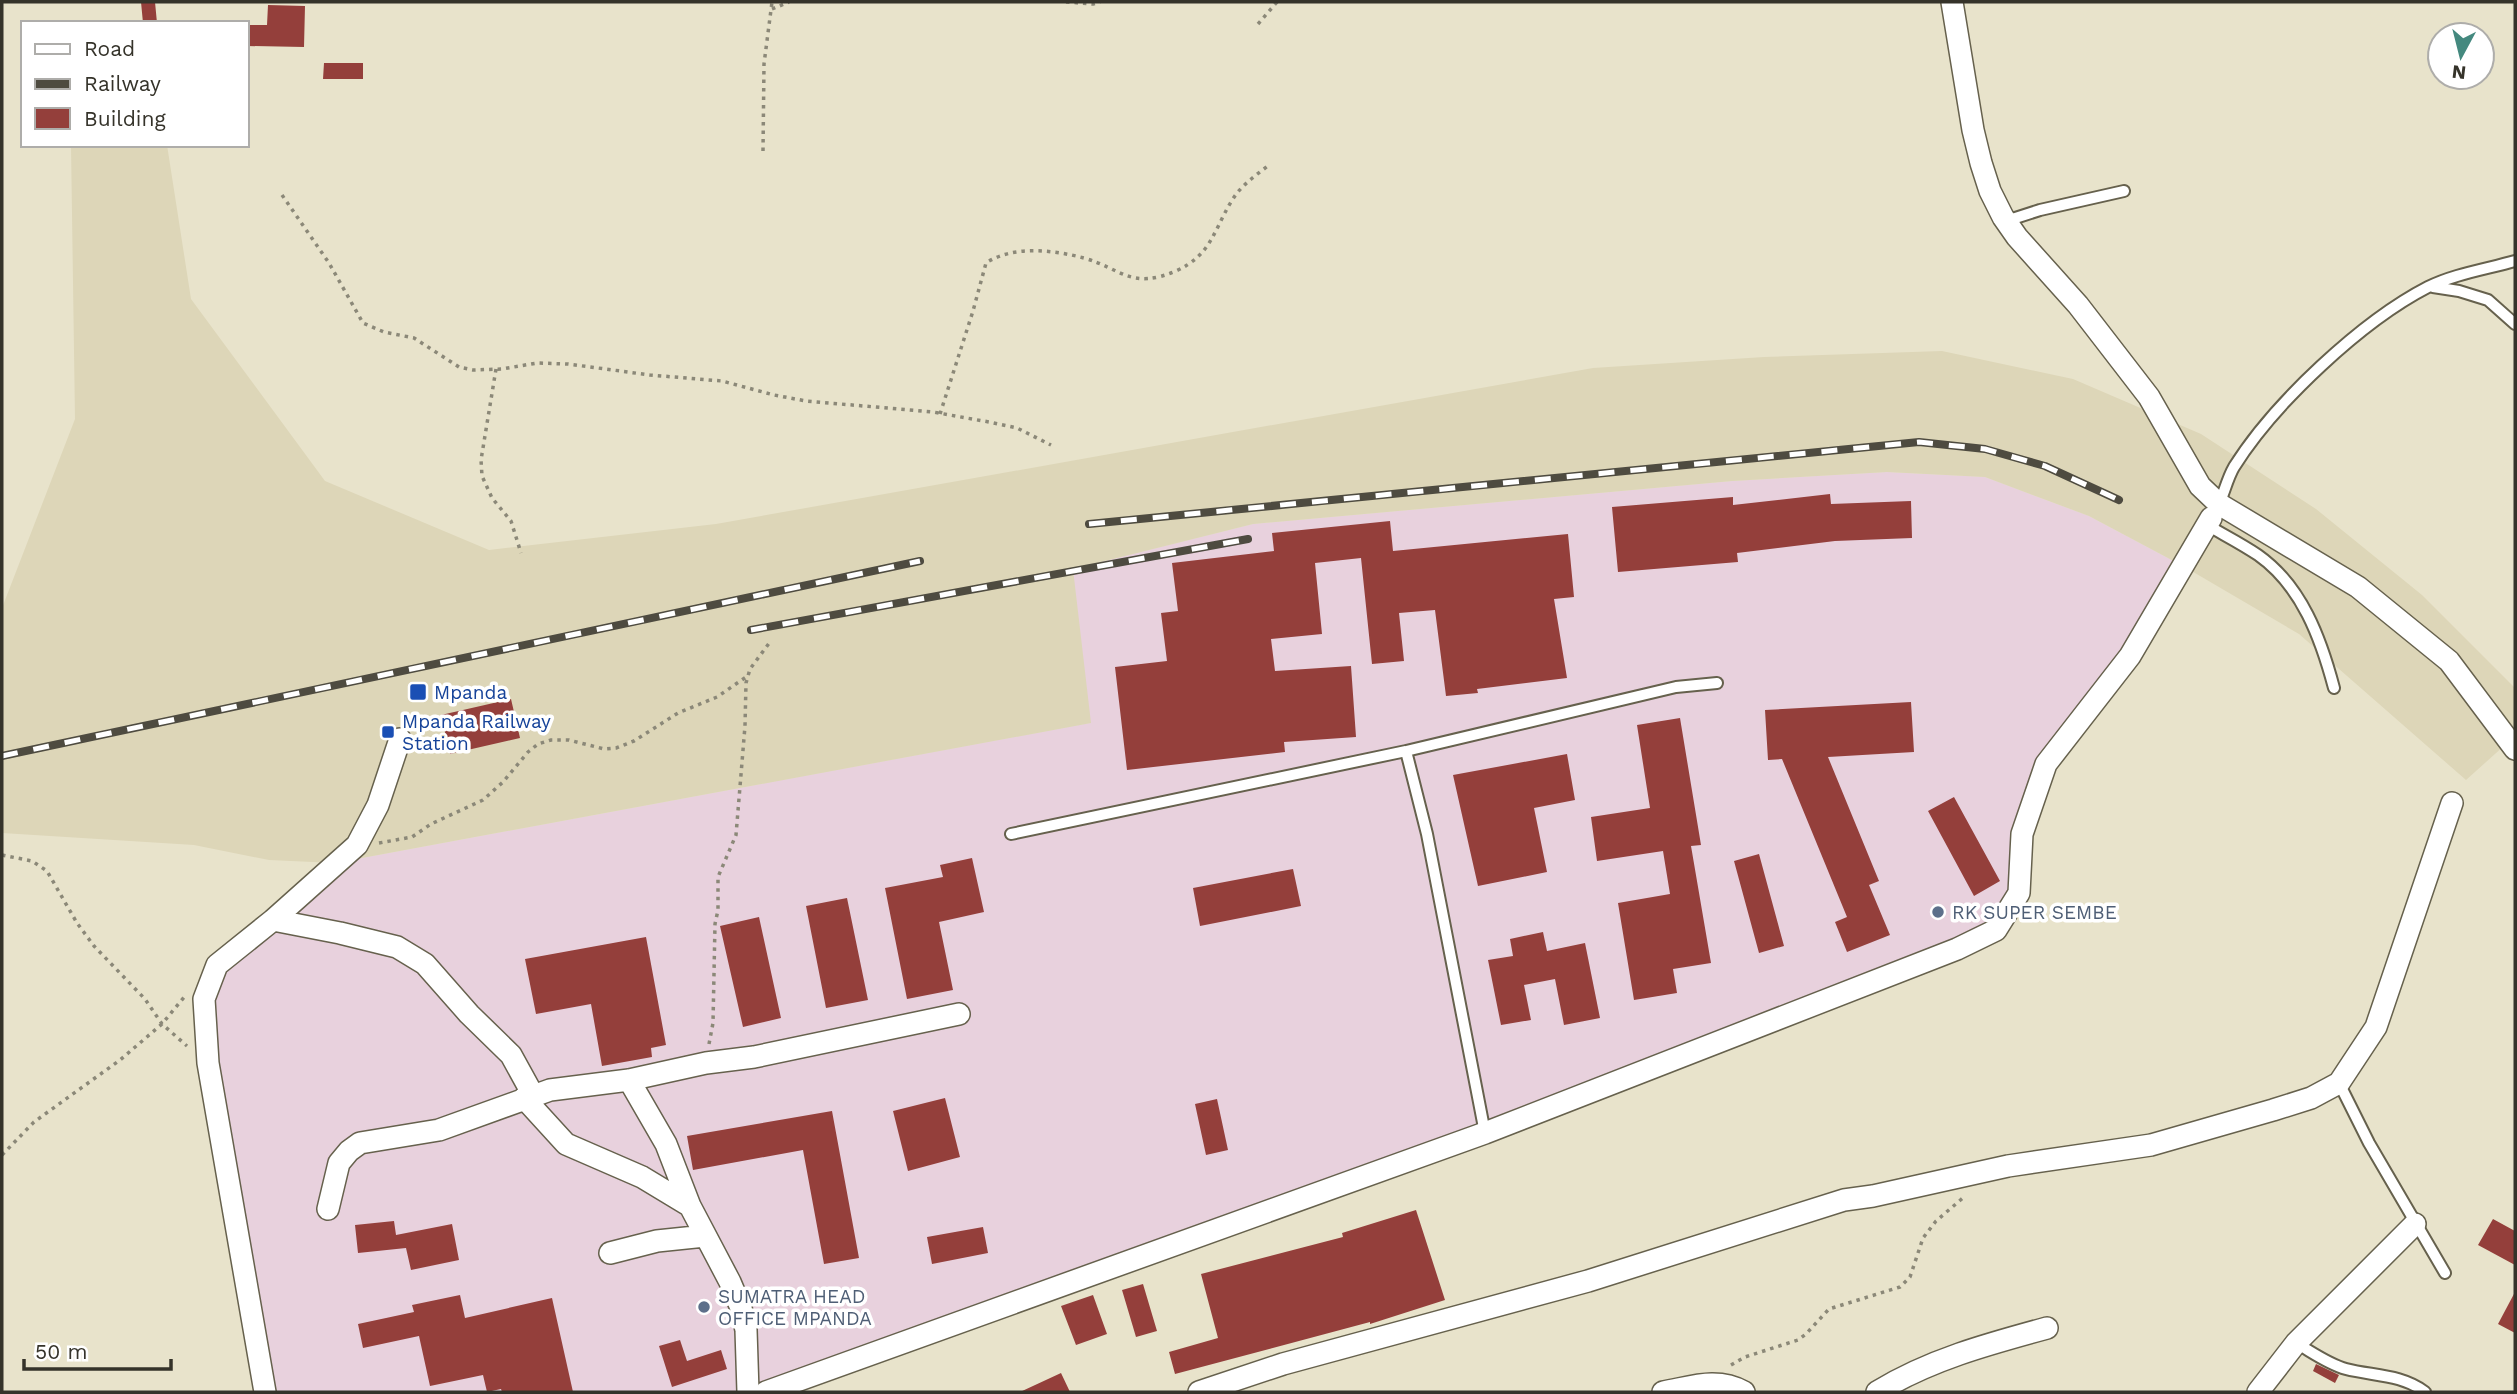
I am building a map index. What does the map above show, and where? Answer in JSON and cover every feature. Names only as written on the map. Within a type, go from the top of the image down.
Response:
[{"type":"street","points":[[1952,2],[1973,130],[1990,191],[2017,237],[2078,305],[2149,397],[2200,486],[2212,516],[2358,587],[2449,661],[2515,749]]},
{"type":"street","points":[[766,1392],[1485,1133],[1957,949],[1996,930],[2019,893],[2022,834],[2046,764],[2130,656],[2212,516]]},
{"type":"street","points":[[265,1392],[208,1063],[204,999],[217,965],[273,920],[357,845],[378,805],[400,739]]},
{"type":"street","points":[[1199,1392],[1283,1364],[1564,1288],[1844,1200],[2008,1166],[2151,1145],[2311,1098],[2339,1083],[2376,1027],[2452,803]]},
{"type":"street","points":[[273,920],[397,947],[425,964],[469,1014],[511,1055],[529,1097],[566,1144],[642,1177],[690,1206]]},
{"type":"street","points":[[328,1209],[339,1163],[360,1143],[439,1130],[529,1097],[582,1085],[629,1080],[706,1063],[754,1057],[959,1014]]},
{"type":"street","points":[[629,1080],[666,1144],[690,1206],[741,1308],[746,1330],[748,1392]]},
{"type":"street","points":[[2258,1392],[2297,1343],[2415,1224]]},
{"type":"street","points":[[610,1254],[657,1241],[705,1236]]},
{"type":"street","points":[[1877,1392],[1930,1365],[1964,1352],[2047,1328]]},
{"type":"street","points":[[1663,1392],[1710,1382],[1732,1385],[1744,1392]]},
{"type":"lane","points":[[2006,221],[2040,210],[2124,191]]},
{"type":"lane","points":[[2334,688],[2323,646],[2304,606],[2284,578],[2212,516],[2233,469],[2260,432],[2291,396],[2367,326],[2430,286],[2515,261]]},
{"type":"lane","points":[[2430,286],[2488,300],[2515,324]]},
{"type":"lane","points":[[1011,834],[1406,751],[1676,687],[1717,682]]},
{"type":"lane","points":[[1406,751],[1427,834],[1485,1133]]},
{"type":"lane","points":[[2339,1083],[2369,1143],[2445,1273]]},
{"type":"lane","points":[[2297,1343],[2337,1366],[2386,1374],[2425,1392]]},
{"type":"path","points":[[763,150],[764,64],[772,2]]},
{"type":"path","points":[[772,10],[789,2]]},
{"type":"path","points":[[1066,2],[1100,2]]},
{"type":"path","points":[[1258,24],[1277,2]]},
{"type":"path","points":[[940,414],[986,263],[994,257],[1034,250],[1085,258],[1122,276],[1136,279],[1175,271],[1197,259],[1210,244],[1231,201],[1243,186],[1269,164]]},
{"type":"path","points":[[282,195],[329,263],[363,323],[384,332],[414,338],[459,367],[473,370],[537,363],[568,364],[722,381],[806,401],[940,414],[1017,428],[1051,445]]},
{"type":"path","points":[[496,369],[481,460],[482,476],[492,498],[511,521],[521,553]]},
{"type":"path","points":[[357,845],[395,842],[412,837],[431,824],[470,808],[495,790],[538,744],[551,740],[569,740],[604,749],[616,748],[634,741],[678,713],[717,697],[749,674],[770,642]]},
{"type":"path","points":[[706,1063],[713,1023],[718,877],[736,835],[746,726],[744,700],[749,674]]},
{"type":"path","points":[[2,855],[32,861],[47,871],[88,938],[145,999],[162,1024],[208,1063]]},
{"type":"path","points":[[2,1155],[34,1122],[120,1060],[162,1024],[192,989]]},
{"type":"path","points":[[1710,1382],[1745,1357],[1798,1340],[1829,1309],[1900,1287],[1910,1277],[1923,1238],[1936,1221],[1966,1195]]},
{"type":"shaded area","points":[[71,147],[167,147],[191,299],[325,481],[489,550],[716,524],[1593,368],[1764,357],[1942,351],[2073,379],[2201,434],[2316,509],[2422,595],[2515,688],[2515,736],[2466,780],[2299,634],[2183,566],[2089,516],[1985,477],[1887,472],[1732,481],[1253,524],[1073,569],[1091,723],[335,863],[269,860],[194,845],[2,833],[2,608],[75,419]]},
{"type":"shaded area","points":[[1887,472],[1985,477],[2089,516],[2183,566],[2046,764],[2019,893],[1996,930],[766,1392],[265,1392],[208,1063],[217,965],[335,863],[1090,723],[1072,569],[1253,524],[1732,481]]},
{"type":"building","points":[[141,2],[155,2],[157,21],[143,21]]},
{"type":"building","points":[[268,5],[305,6],[304,47],[248,46],[248,25],[267,25]]},
{"type":"building","points":[[324,63],[363,63],[363,79],[323,79]]},
{"type":"building","points":[[1830,494],[1831,504],[1911,501],[1912,538],[1835,541],[1737,553],[1738,562],[1618,572],[1612,507],[1733,497],[1733,505]]},
{"type":"building","points":[[1390,521],[1393,551],[1568,534],[1574,597],[1554,599],[1567,678],[1477,689],[1478,693],[1446,696],[1435,610],[1399,613],[1404,661],[1372,664],[1361,558],[1315,563],[1322,634],[1271,639],[1275,671],[1351,666],[1356,737],[1284,742],[1285,752],[1127,770],[1115,667],[1167,661],[1161,613],[1178,611],[1172,563],[1274,551],[1272,533]]},
{"type":"building","name":"Mpanda","points":[[511,699],[520,738],[450,754],[441,715]]},
{"type":"building","points":[[1911,702],[1914,752],[1828,757],[1879,881],[1869,885],[1890,935],[1847,952],[1835,922],[1847,917],[1782,759],[1768,760],[1765,710]]},
{"type":"building","points":[[1680,718],[1701,845],[1691,846],[1711,963],[1673,969],[1677,993],[1634,1000],[1618,903],[1670,894],[1663,851],[1597,861],[1591,817],[1650,808],[1637,725]]},
{"type":"building","points":[[1567,754],[1575,800],[1534,808],[1547,872],[1478,886],[1453,775]]},
{"type":"building","points":[[1954,797],[2000,881],[1974,896],[1928,811]]},
{"type":"building","points":[[1759,854],[1784,946],[1759,953],[1734,861]]},
{"type":"building","points":[[972,858],[984,912],[939,922],[953,990],[907,999],[885,888],[943,877],[940,865]]},
{"type":"building","points":[[1293,869],[1301,906],[1200,926],[1193,888]]},
{"type":"building","points":[[847,898],[868,1000],[826,1008],[806,906]]},
{"type":"building","points":[[759,917],[781,1018],[743,1027],[720,926]]},
{"type":"building","points":[[1543,932],[1547,951],[1585,943],[1600,1018],[1564,1025],[1555,979],[1524,985],[1531,1020],[1501,1025],[1488,960],[1513,956],[1510,939]]},
{"type":"building","points":[[646,937],[666,1045],[651,1048],[652,1057],[602,1066],[591,1004],[536,1014],[525,959]]},
{"type":"building","points":[[945,1098],[960,1157],[908,1171],[893,1111]]},
{"type":"building","points":[[1217,1099],[1228,1150],[1206,1155],[1195,1104]]},
{"type":"building","points":[[832,1111],[859,1258],[824,1264],[803,1150],[693,1170],[687,1136]]},
{"type":"building","points":[[1416,1210],[1445,1300],[1370,1324],[1175,1374],[1169,1352],[1218,1338],[1201,1274],[1343,1237],[1342,1233]]},
{"type":"building","points":[[2493,1219],[2515,1231],[2515,1265],[2478,1245]]},
{"type":"building","points":[[394,1221],[396,1235],[452,1224],[459,1260],[411,1270],[406,1248],[358,1253],[355,1225]]},
{"type":"building","points":[[983,1227],[988,1253],[932,1264],[927,1237]]},
{"type":"building","points":[[1143,1284],[1157,1331],[1136,1337],[1122,1290]]},
{"type":"building","points":[[2515,1292],[2515,1333],[2498,1324]]},
{"type":"building","points":[[460,1295],[465,1318],[552,1298],[573,1392],[502,1392],[501,1389],[487,1392],[483,1375],[430,1386],[419,1336],[363,1348],[358,1324],[414,1312],[412,1305]]},
{"type":"building","points":[[1093,1295],[1107,1334],[1076,1345],[1061,1306]]},
{"type":"building","points":[[680,1340],[687,1361],[721,1350],[727,1369],[672,1387],[659,1346]]},
{"type":"building","points":[[2316,1364],[2339,1375],[2335,1383],[2313,1371]]},
{"type":"building","points":[[1061,1373],[1070,1392],[1020,1392]]},
{"type":"railway","points":[[1089,524],[1919,442],[1985,449],[2045,466],[2119,500]]},
{"type":"railway","points":[[751,630],[1248,539]]},
{"type":"railway","points":[[2,756],[920,561]]},
{"type":"place","name":"Mpanda","points":[[418,692]]},
{"type":"place","name":"Mpanda Railway Station","points":[[388,732]]},
{"type":"place","name":"RK SUPER SEMBE","points":[[1938,912]]},
{"type":"place","name":"SUMATRA HEAD OFFICE MPANDA","points":[[704,1307]]}]
